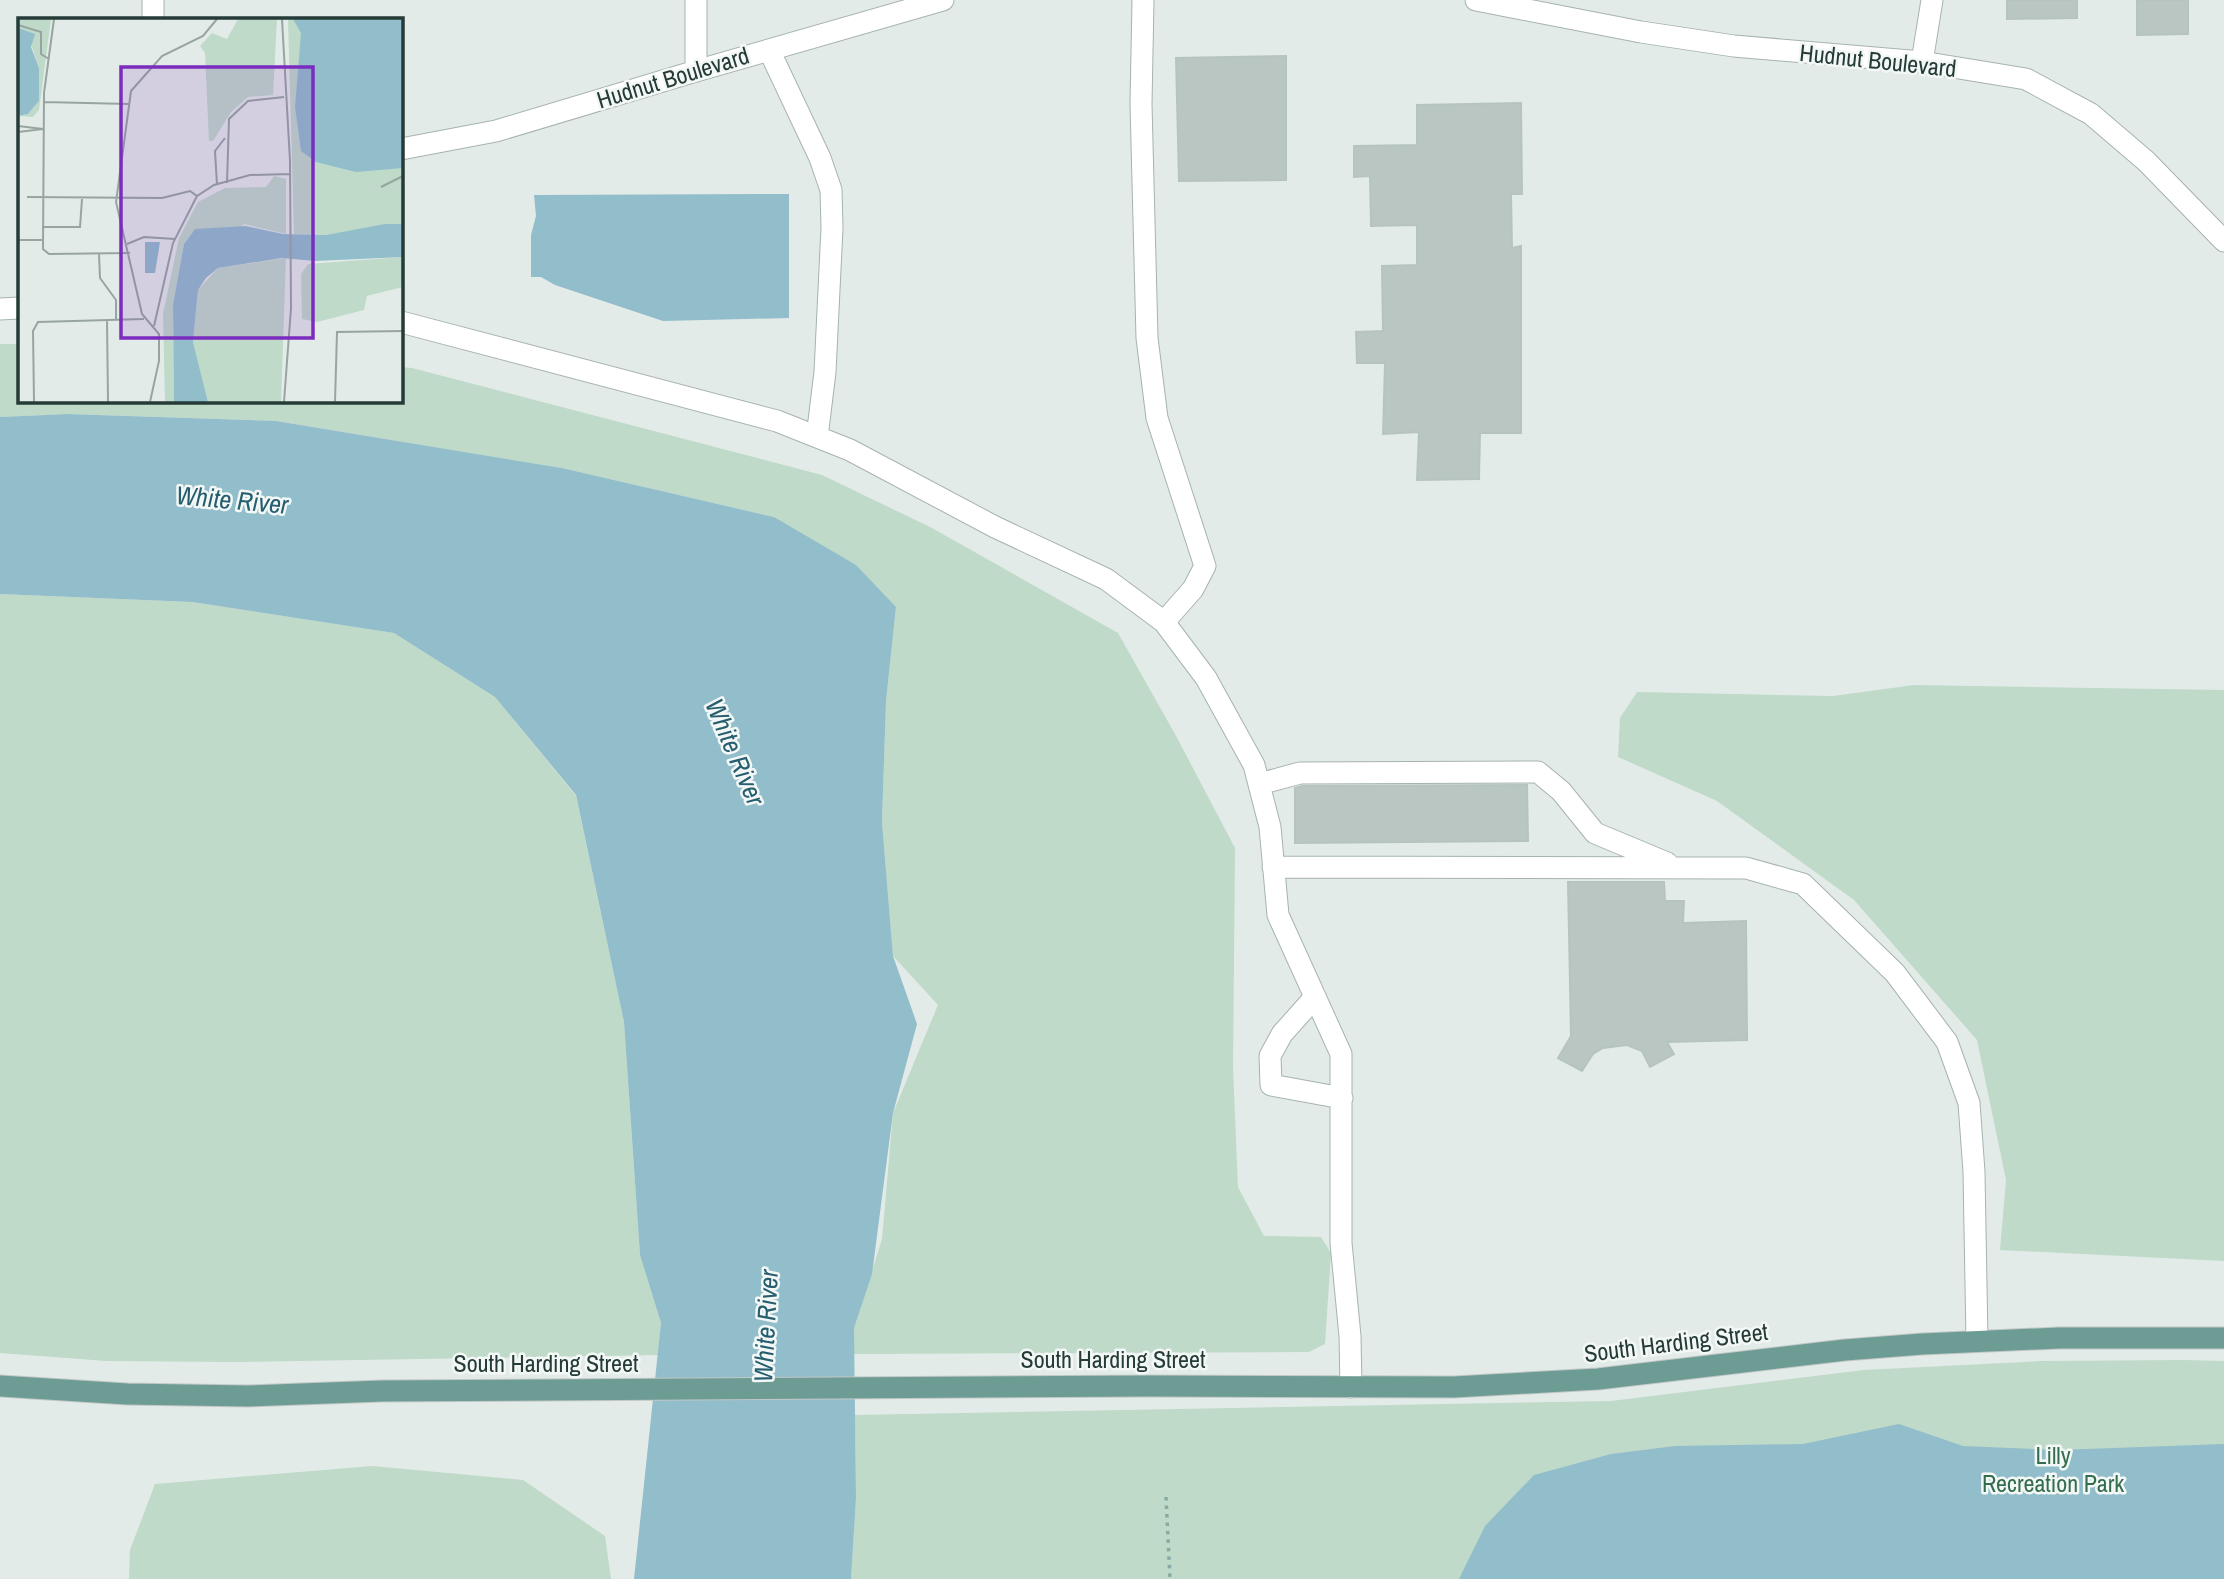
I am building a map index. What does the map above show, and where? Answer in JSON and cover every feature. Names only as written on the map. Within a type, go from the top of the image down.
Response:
[{"type":"main road","name":"South Harding Street","points":[[0,1386],[247,1396],[382,1391],[1147,1385],[1467,1387],[1566,1382],[1845,1350],[1977,1340],[2224,1338]]},
{"type":"street","points":[[153,0],[153,18]]},
{"type":"street","points":[[696,0],[696,71]]},
{"type":"street","name":"Hudnut Boulevard","points":[[402,149],[481,136],[943,0]]},
{"type":"street","points":[[1143,0],[1141,104],[1147,338],[1157,418],[1205,566],[1193,589],[1164,622]]},
{"type":"street","name":"Hudnut Boulevard","points":[[1476,0],[1641,32],[1734,46],[1922,62],[2026,79],[2091,114],[2146,161],[2224,241]]},
{"type":"street","points":[[1922,62],[1932,0]]},
{"type":"street","points":[[769,50],[820,158],[831,190],[832,228],[825,372],[817,437]]},
{"type":"street","points":[[0,309],[18,308]]},
{"type":"street","points":[[402,322],[777,421],[850,450],[995,527],[1106,579],[1164,622],[1206,678],[1254,765],[1270,827],[1278,915],[1341,1054],[1341,1243],[1350,1336],[1351,1387]]},
{"type":"street","points":[[1259,784],[1300,773],[1538,772],[1561,792],[1595,833],[1676,867]]},
{"type":"street","points":[[1273,867],[1746,868],[1803,884],[1895,973],[1947,1042],[1969,1103],[1974,1172],[1977,1340]]},
{"type":"street","points":[[1315,997],[1282,1034],[1270,1056],[1271,1085],[1342,1098]]},
{"type":"path","points":[[1166,1497],[1170,1579]]},
{"type":"green space","points":[[0,344],[18,344],[18,402],[402,402],[402,367],[412,368],[822,475],[932,528],[1118,633],[1235,848],[1233,1069],[1238,1187],[1264,1236],[1321,1237],[1331,1253],[1325,1344],[1309,1352],[854,1354],[854,1328],[882,1239],[893,1113],[938,1005],[893,956],[882,822],[886,701],[896,607],[774,517],[562,468],[276,421],[67,414],[0,417]]},
{"type":"green space","points":[[0,594],[192,602],[394,633],[495,697],[576,796],[624,1022],[640,1255],[661,1323],[658,1355],[237,1362],[106,1361],[0,1353]]},
{"type":"green space","points":[[1914,685],[2224,690],[2224,1261],[2000,1250],[2006,1180],[1977,1040],[1854,900],[1717,801],[1618,757],[1620,718],[1637,692],[1833,696]]},
{"type":"green space","name":"Lilly Recreation Park","points":[[2042,1361],[2224,1361],[2224,1579],[851,1579],[856,1498],[855,1415],[1611,1401],[1864,1370]]},
{"type":"green space","points":[[372,1466],[523,1480],[605,1536],[611,1579],[129,1579],[130,1550],[155,1484]]},
{"type":"water","points":[[789,194],[789,318],[663,321],[555,285],[541,277],[531,277],[531,235],[536,216],[534,195]]},
{"type":"water","name":"White River","points":[[67,414],[276,421],[562,468],[774,517],[856,565],[896,607],[886,701],[882,822],[893,956],[917,1024],[893,1113],[872,1274],[854,1328],[856,1498],[851,1579],[634,1579],[661,1323],[640,1255],[624,1022],[576,795],[495,697],[394,633],[192,602],[0,594],[0,417]]},
{"type":"water","points":[[1899,1424],[1963,1446],[2058,1450],[2224,1444],[2224,1579],[1459,1579],[1485,1526],[1534,1475],[1611,1454],[1675,1446],[1803,1444]]},
{"type":"building","points":[[2007,0],[2077,0],[2077,18],[2007,19]]},
{"type":"building","points":[[2137,0],[2188,0],[2188,34],[2137,35]]},
{"type":"building","points":[[1286,56],[1286,180],[1179,181],[1176,58]]},
{"type":"building","points":[[1521,103],[1522,194],[1511,194],[1512,248],[1521,246],[1521,433],[1480,433],[1479,479],[1417,480],[1419,432],[1383,434],[1385,363],[1357,363],[1356,332],[1383,331],[1382,266],[1417,265],[1417,225],[1371,226],[1370,176],[1354,177],[1354,146],[1417,145],[1417,105]]},
{"type":"building","points":[[1527,785],[1528,841],[1295,843],[1295,788],[1302,786]]},
{"type":"building","points":[[1568,882],[1664,882],[1665,901],[1684,901],[1683,923],[1746,921],[1747,1040],[1667,1042],[1674,1054],[1650,1067],[1642,1051],[1627,1045],[1603,1048],[1593,1054],[1582,1071],[1558,1058],[1571,1036]]}]
